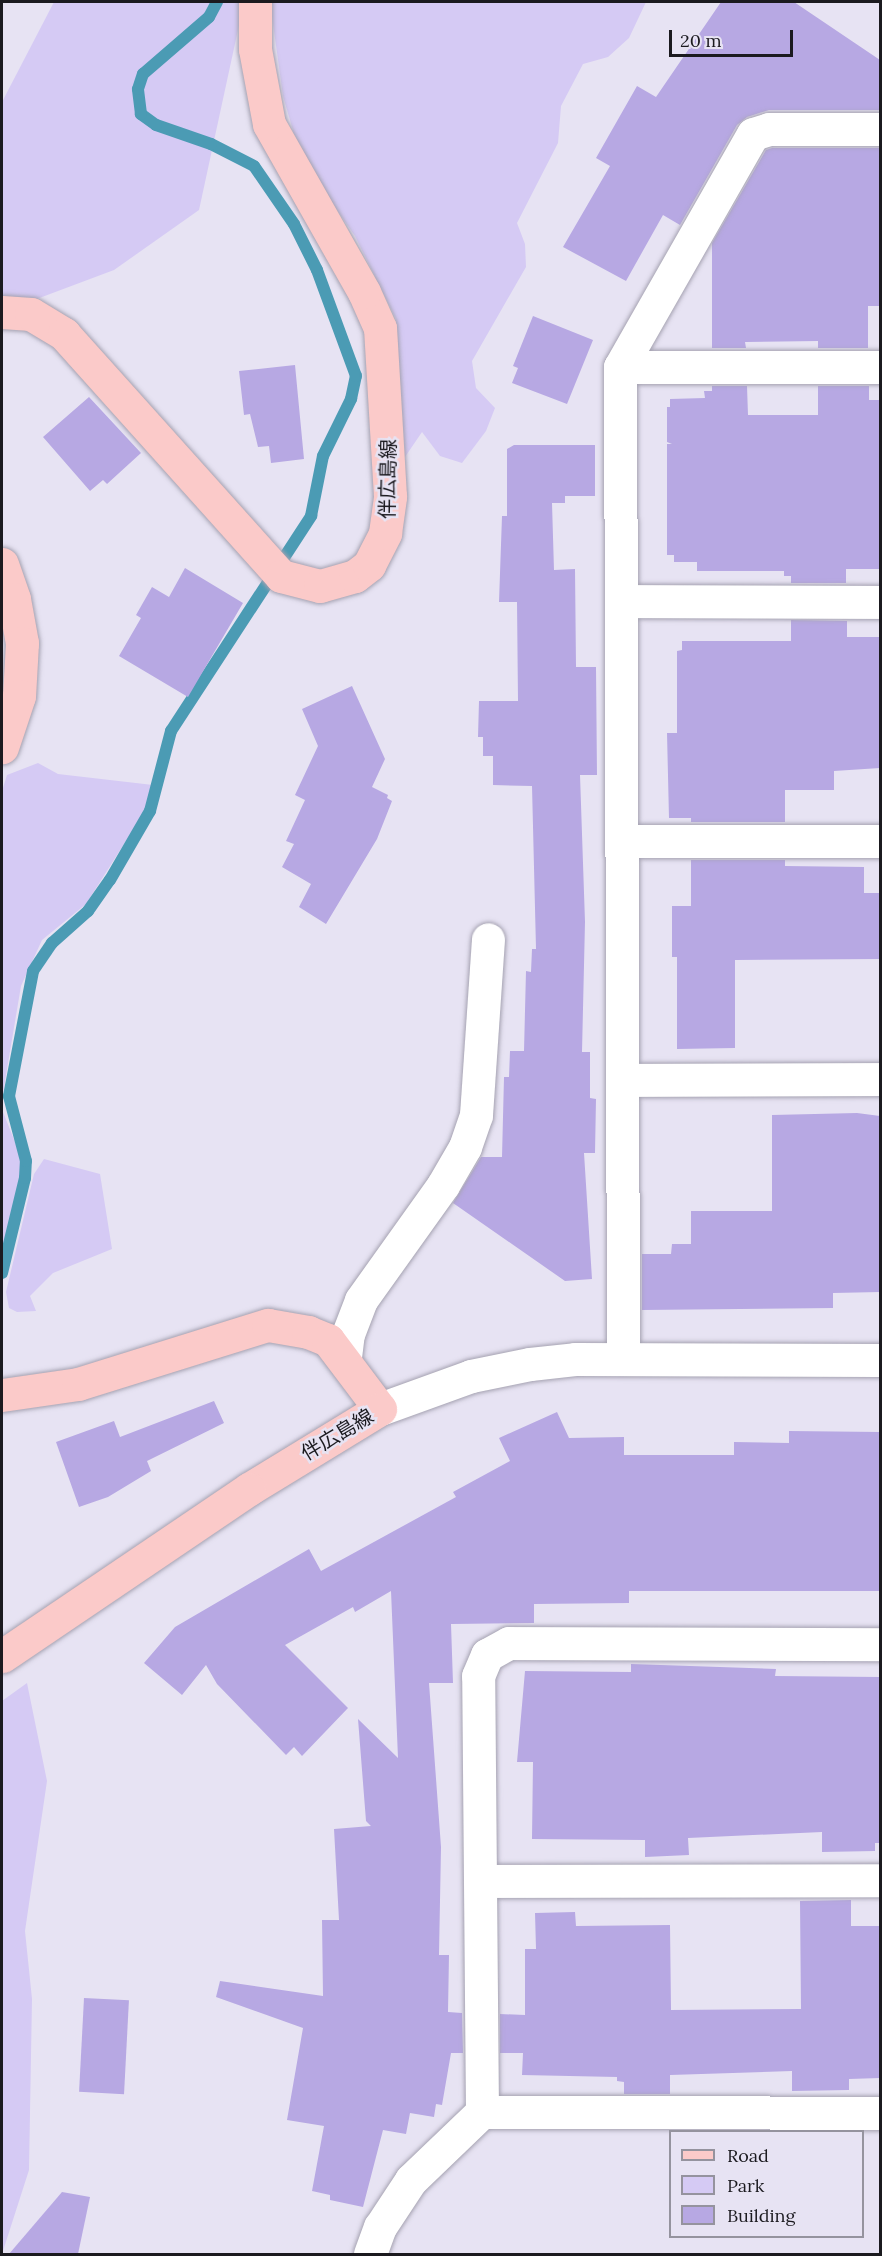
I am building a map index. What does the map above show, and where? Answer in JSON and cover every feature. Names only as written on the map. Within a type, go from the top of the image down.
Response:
[{"type":"main road","name":"伴広島線","points":[[2,312],[31,314],[64,334],[277,572],[320,586],[339,583],[369,565],[386,533],[390,496],[385,363],[374,310],[269,124],[255,49],[255,2]]},
{"type":"main road","points":[[2,564],[14,599],[22,643],[19,696],[2,747]]},
{"type":"main road","name":"伴広島線","points":[[2,1395],[78,1384],[268,1326],[308,1332],[328,1340],[345,1357],[380,1409],[249,1489],[2,1656]]},
{"type":"street","points":[[623,1359],[620,367],[753,134],[770,129],[880,129]]},
{"type":"street","points":[[620,367],[880,367]]},
{"type":"street","points":[[621,602],[880,602]]},
{"type":"street","points":[[621,841],[880,841]]},
{"type":"street","points":[[345,1357],[348,1334],[361,1300],[443,1185],[465,1147],[477,1106],[488,939]]},
{"type":"street","points":[[622,1080],[880,1079]]},
{"type":"street","points":[[380,1409],[500,1369],[575,1359],[880,1360]]},
{"type":"street","points":[[482,2112],[478,1676],[487,1655],[497,1647],[509,1643],[880,1644]]},
{"type":"street","points":[[481,1881],[880,1880]]},
{"type":"street","points":[[370,2254],[380,2227],[411,2180],[482,2112],[880,2113]]},
{"type":"green space","points":[[54,2],[244,2],[199,210],[114,270],[2,312],[2,102]]},
{"type":"green space","points":[[270,2],[646,2],[629,38],[608,57],[583,64],[561,106],[558,143],[517,223],[525,244],[526,267],[472,361],[476,388],[495,408],[486,431],[462,463],[440,456],[422,432],[405,457],[396,319],[355,236],[323,190],[294,134],[283,96]]},
{"type":"green space","points":[[38,763],[58,774],[153,785],[148,806],[86,904],[42,940],[21,986],[3,1093],[3,1112],[21,1157],[21,1178],[2,1252],[2,791],[7,775]]},
{"type":"green space","points":[[44,1159],[100,1174],[112,1249],[53,1273],[30,1296],[36,1311],[17,1312],[9,1308],[6,1292],[34,1174]]},
{"type":"green space","points":[[27,1683],[47,1781],[25,1931],[32,1999],[29,2170],[2,2254],[2,1701]]},
{"type":"building","points":[[721,2],[794,2],[880,60],[880,110],[769,110],[747,117],[737,125],[680,225],[663,215],[626,281],[563,247],[610,166],[596,158],[637,86],[656,97]]},
{"type":"building","points":[[772,148],[880,148],[880,306],[868,306],[868,348],[818,348],[818,341],[745,342],[746,348],[712,348],[712,243],[766,150]]},
{"type":"building","points":[[533,316],[593,340],[567,404],[512,383],[518,368],[513,366]]},
{"type":"building","points":[[295,365],[304,459],[271,463],[269,446],[258,447],[250,414],[244,415],[239,371]]},
{"type":"building","points":[[712,386],[747,386],[748,415],[818,415],[818,386],[869,386],[869,400],[880,400],[880,569],[846,569],[846,583],[791,583],[791,576],[784,576],[784,571],[697,571],[697,562],[674,562],[674,555],[667,555],[667,444],[672,444],[667,442],[667,407],[670,407],[670,399],[705,398],[704,391],[712,391]]},
{"type":"building","points":[[89,397],[141,453],[107,484],[103,480],[90,491],[43,437]]},
{"type":"building","points":[[514,445],[595,445],[595,496],[565,496],[565,503],[552,503],[554,570],[575,569],[576,667],[596,667],[597,775],[580,775],[585,922],[582,1052],[590,1052],[590,1098],[596,1099],[595,1153],[584,1153],[592,1279],[565,1281],[453,1203],[481,1157],[502,1157],[504,1077],[509,1077],[510,1051],[524,1051],[526,971],[531,972],[532,949],[536,949],[532,786],[493,785],[493,756],[483,756],[483,737],[478,737],[479,701],[518,701],[517,602],[499,602],[502,516],[507,516],[507,449]]},
{"type":"building","points":[[185,568],[243,603],[188,697],[119,656],[141,618],[136,615],[152,587],[169,597]]},
{"type":"building","points":[[791,620],[847,621],[847,637],[880,637],[880,768],[834,771],[834,790],[785,790],[785,822],[691,822],[691,818],[669,818],[667,733],[677,733],[677,651],[682,650],[682,641],[791,641]]},
{"type":"building","points":[[352,686],[385,759],[372,787],[388,795],[387,798],[392,801],[377,839],[326,924],[299,907],[311,884],[282,867],[294,844],[286,841],[305,800],[295,795],[318,746],[302,709]]},
{"type":"building","points":[[691,860],[785,860],[785,866],[864,867],[864,893],[880,893],[880,959],[735,960],[735,1048],[677,1049],[677,957],[672,957],[672,906],[691,906]]},
{"type":"building","points":[[857,1113],[880,1116],[880,1292],[833,1293],[833,1308],[642,1310],[642,1254],[671,1254],[672,1244],[691,1244],[691,1211],[772,1211],[772,1115]]},
{"type":"building","points":[[214,1401],[224,1423],[147,1461],[151,1471],[108,1497],[79,1507],[56,1442],[114,1421],[120,1437]]},
{"type":"building","points":[[557,1412],[569,1438],[624,1437],[624,1455],[734,1455],[734,1442],[789,1443],[789,1431],[880,1432],[880,1591],[629,1591],[629,1603],[534,1604],[534,1623],[451,1624],[453,1683],[429,1683],[441,1847],[439,1955],[449,1955],[448,2012],[462,2013],[463,2053],[451,2053],[442,2105],[436,2104],[434,2117],[410,2113],[406,2134],[383,2130],[363,2207],[330,2200],[330,2195],[312,2191],[324,2126],[287,2120],[303,2028],[216,1997],[220,1981],[323,1996],[322,1920],[339,1920],[334,1829],[371,1826],[366,1821],[358,1719],[398,1758],[391,1591],[355,1612],[353,1607],[285,1645],[348,1708],[302,1756],[294,1747],[286,1755],[217,1684],[206,1665],[182,1695],[144,1663],[175,1627],[309,1549],[321,1571],[456,1497],[453,1492],[510,1461],[499,1438]]},
{"type":"building","points":[[631,1664],[776,1669],[775,1676],[880,1677],[880,1843],[875,1843],[875,1851],[822,1852],[822,1832],[688,1838],[689,1855],[645,1857],[645,1840],[532,1839],[533,1762],[517,1762],[525,1671],[631,1672]]},
{"type":"building","points":[[851,1900],[851,1926],[880,1926],[880,2078],[849,2079],[849,2090],[792,2091],[792,2071],[670,2075],[670,2094],[624,2094],[624,2082],[617,2081],[617,2077],[522,2075],[523,2053],[500,2053],[500,2014],[525,2015],[525,1949],[536,1949],[535,1913],[575,1912],[576,1926],[670,1925],[671,2010],[801,2009],[800,1901]]},
{"type":"building","points":[[84,1998],[129,2000],[124,2094],[79,2092]]},
{"type":"building","points":[[62,2192],[90,2197],[78,2254],[9,2254]]},
{"type":"waterway","points":[[2,1273],[25,1178],[26,1161],[9,1096],[33,971],[52,943],[88,911],[110,880],[150,811],[171,731],[311,516],[323,456],[351,399],[356,376],[317,270],[294,224],[254,166],[211,144],[156,125],[141,114],[138,89],[143,74],[209,17],[217,2]]}]
